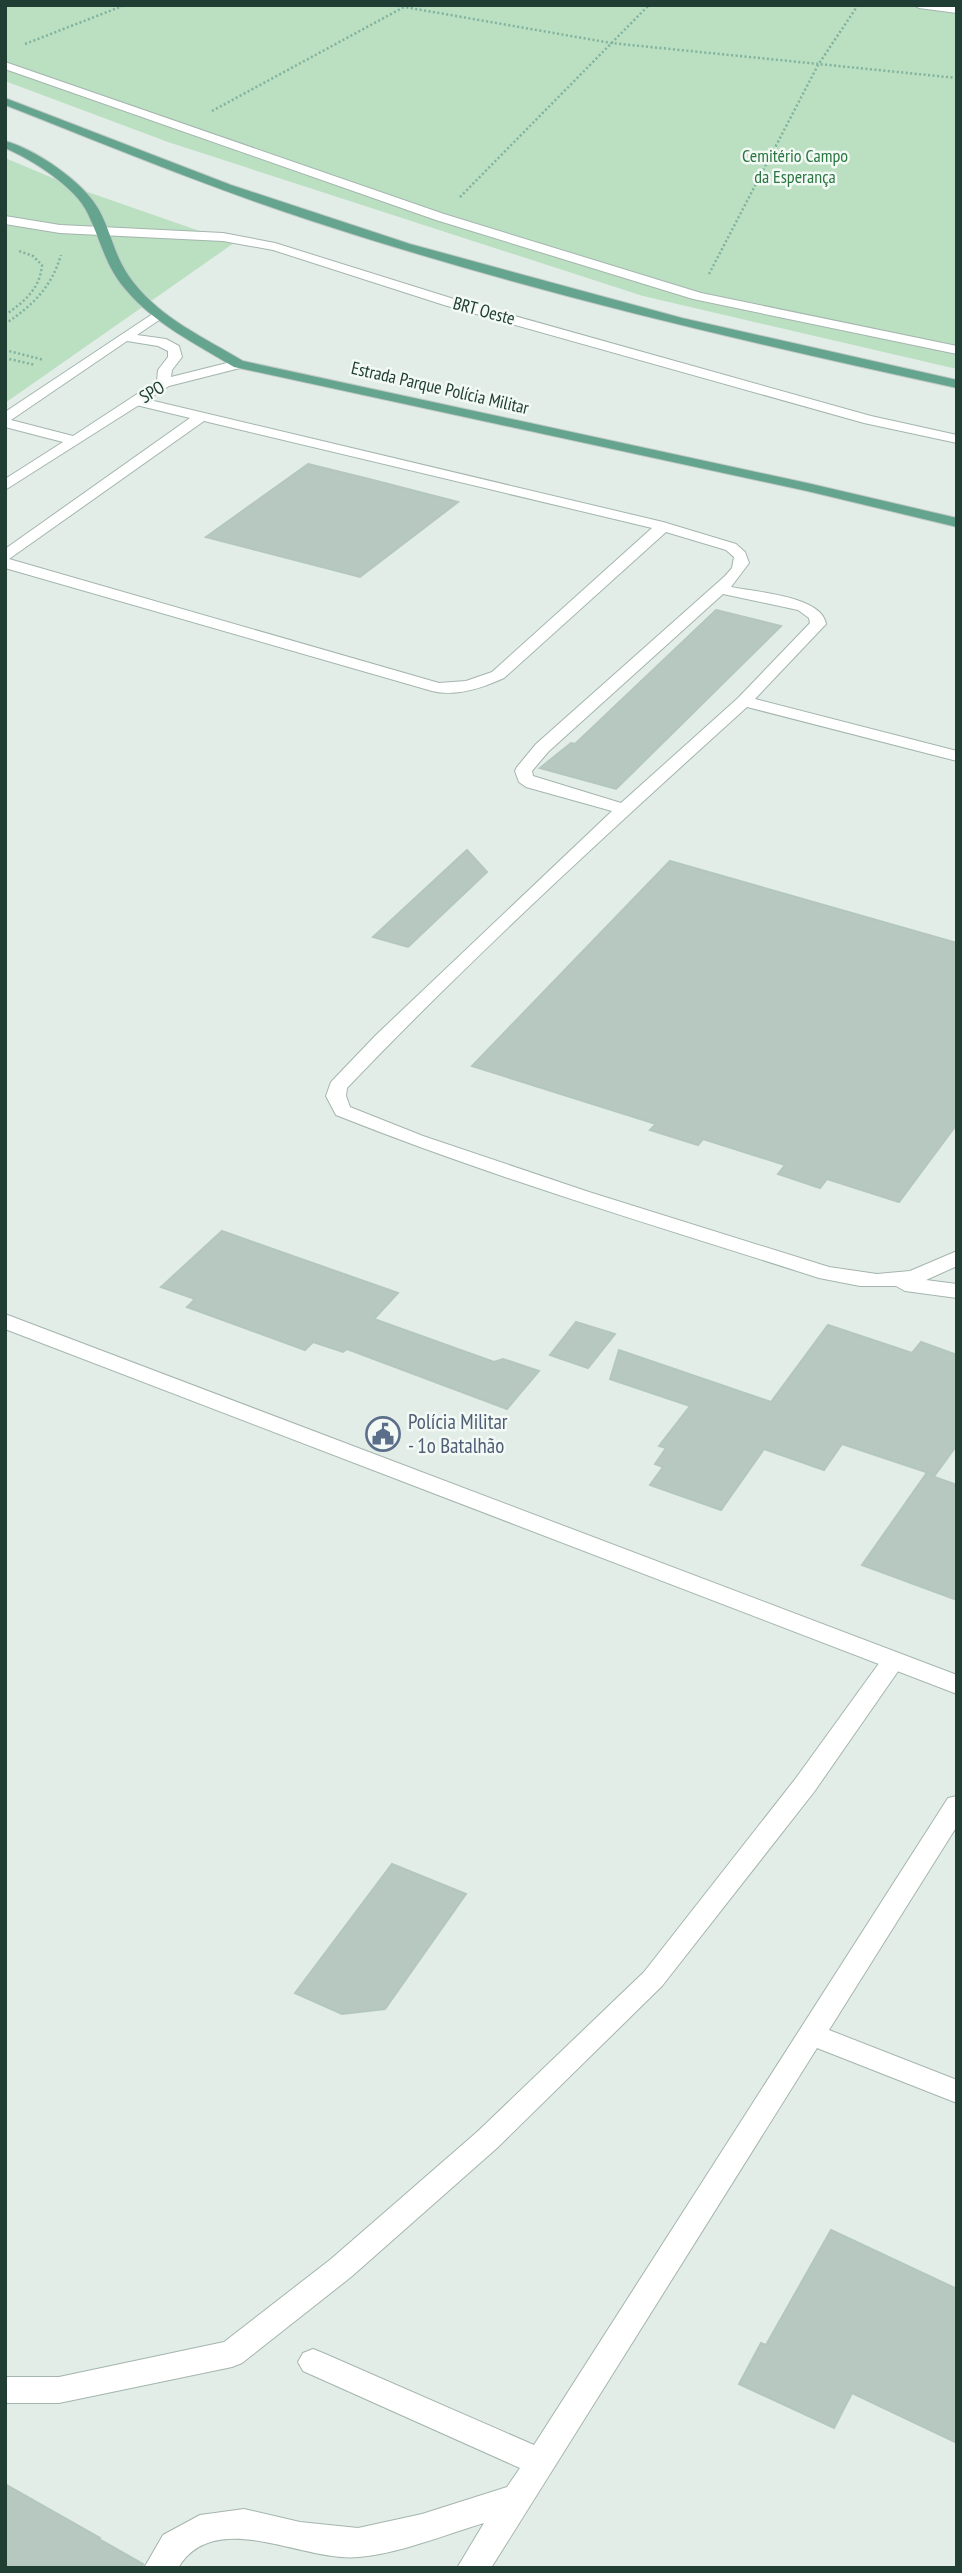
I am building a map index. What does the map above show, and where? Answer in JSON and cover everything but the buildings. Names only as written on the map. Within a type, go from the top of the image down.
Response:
[{"type":"main road","points":[[5,101],[229,189],[492,271],[810,353],[957,384]]},
{"type":"main road","name":"Estrada Parque Polícia Militar","points":[[5,144],[24,152],[67,181],[93,210],[109,257],[129,286],[157,315],[239,364],[807,487],[957,523]]},
{"type":"street","points":[[919,5],[957,10]]},
{"type":"street","points":[[5,65],[440,217],[698,296],[957,350]]},
{"type":"street","name":"BRT Oeste","points":[[5,220],[61,229],[223,237],[275,247],[449,302],[869,420],[957,439]]},
{"type":"street","points":[[5,418],[157,315]]},
{"type":"street","points":[[126,337],[161,342],[174,349],[175,357],[164,370],[164,383]]},
{"type":"street","name":"SPO","points":[[5,486],[164,383],[239,364]]},
{"type":"street","points":[[137,401],[663,526],[731,547],[740,553],[743,558],[741,568],[579,718],[542,748],[523,771],[525,778],[532,783],[624,809]]},
{"type":"street","points":[[5,556],[200,417]]},
{"type":"street","points":[[5,423],[73,440]]},
{"type":"street","points":[[5,563],[438,688],[458,689],[477,685],[498,675],[663,526]]},
{"type":"street","points":[[720,589],[803,606],[814,613],[818,620],[813,631],[744,701],[624,809],[364,1059],[338,1086],[338,1104],[343,1111],[416,1140],[825,1273],[957,1291]]},
{"type":"street","points":[[744,701],[957,756]]},
{"type":"street","points":[[886,1281],[915,1279],[940,1270],[957,1257]]},
{"type":"street","points":[[5,1321],[957,1685]]},
{"type":"street","points":[[5,2390],[59,2390],[232,2354],[341,2268],[487,2140],[653,1979],[805,1786],[893,1661]]},
{"type":"street","points":[[473,2568],[957,1805]]},
{"type":"street","points":[[813,2035],[957,2092]]},
{"type":"street","points":[[313,2362],[540,2462]]},
{"type":"street","points":[[160,2568],[174,2545],[200,2529],[244,2523],[300,2536],[358,2543],[422,2528],[517,2498]]},
{"type":"path","points":[[17,47],[125,5]]},
{"type":"path","points":[[393,5],[611,43],[957,78]]},
{"type":"path","points":[[440,217],[649,5]]},
{"type":"path","points":[[698,296],[818,65],[858,5]]},
{"type":"path","points":[[183,127],[406,6]]},
{"type":"path","points":[[5,324],[29,310],[57,273],[64,241],[61,229]]},
{"type":"path","points":[[5,315],[24,302],[42,278],[42,265],[33,256],[19,251]]},
{"type":"green space","name":"Cemitério Campo da Esperança","points":[[5,5],[957,5],[957,369],[643,296],[168,142],[5,81]]},
{"type":"green space","points":[[5,158],[79,189],[234,243],[5,403]]},
{"type":"place","name":"Polícia Militar - 1o Batalhão","points":[[383,1434]]}]
